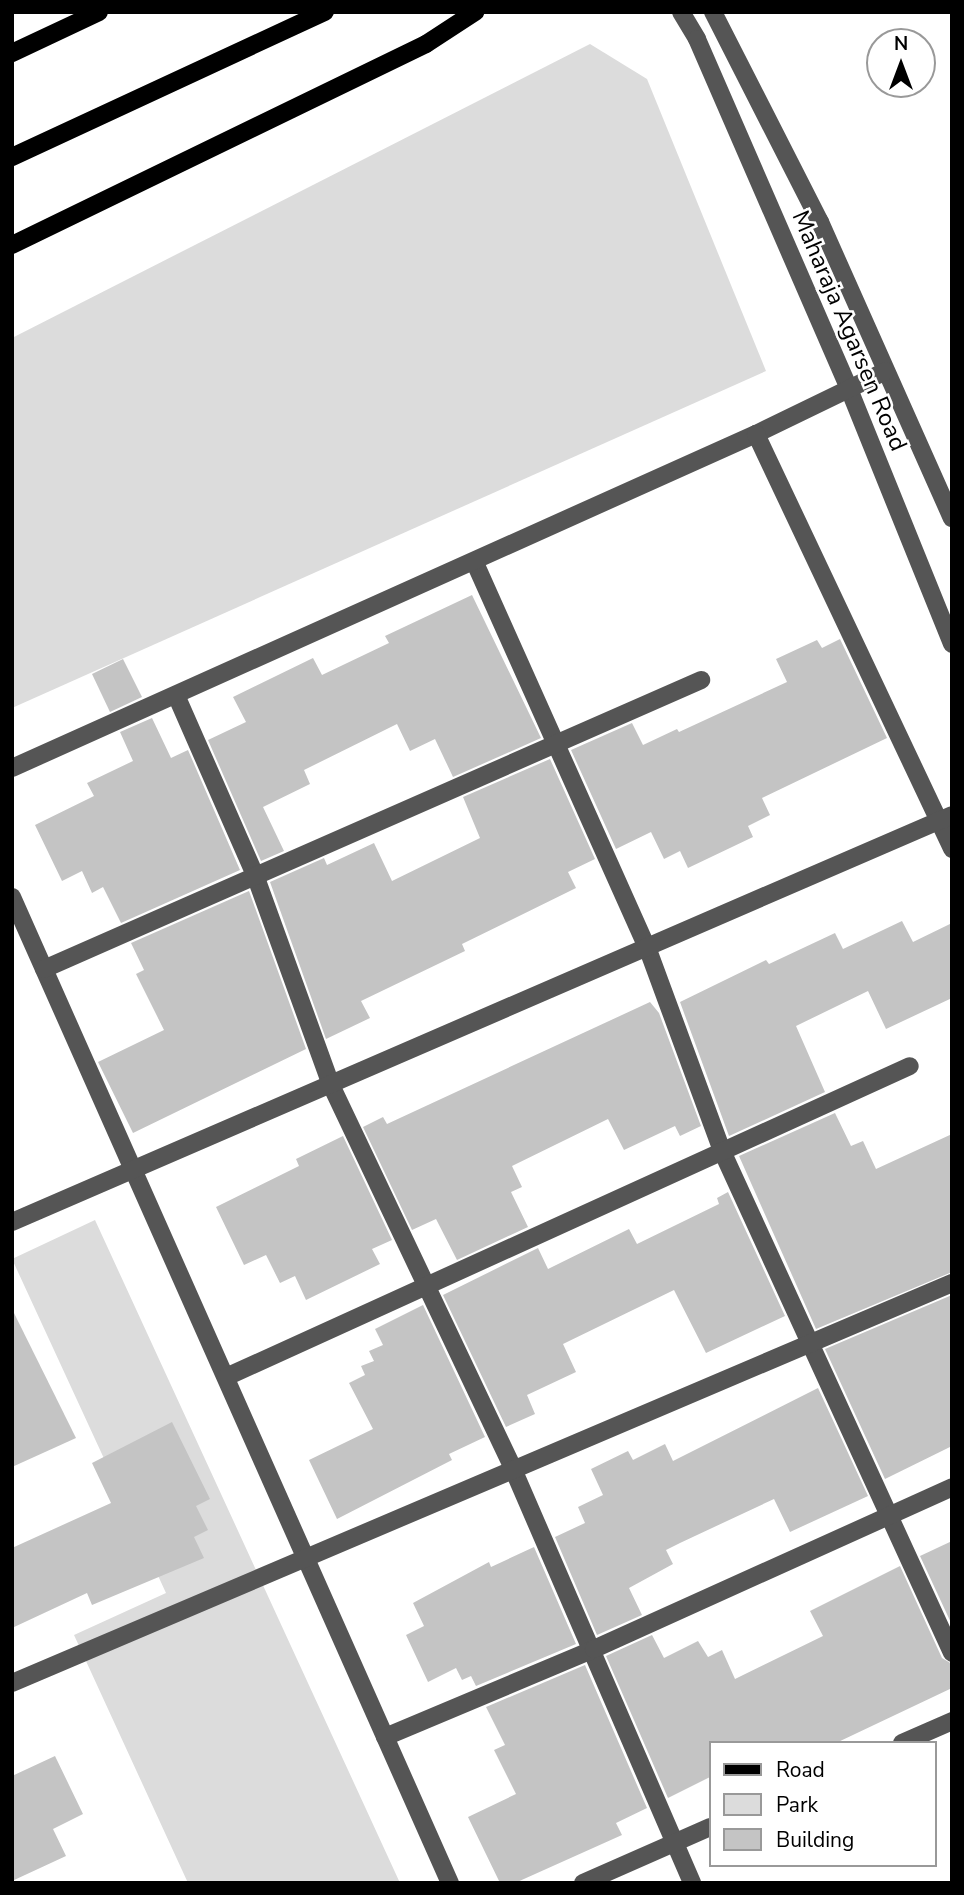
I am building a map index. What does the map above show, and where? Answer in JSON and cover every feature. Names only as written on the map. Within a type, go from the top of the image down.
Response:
[{"type":"main road","points":[[12,53],[99,12]]},
{"type":"main road","points":[[12,157],[325,12]]},
{"type":"main road","points":[[12,245],[426,44],[475,12]]},
{"type":"street","name":"Maharaja Agarsen Road","points":[[681,12],[696,39],[849,389],[952,644]]},
{"type":"street","name":"Maharaja Agarsen Road","points":[[713,12],[820,222],[952,517]]},
{"type":"street","points":[[12,768],[475,563],[886,371]]},
{"type":"street","points":[[756,434],[945,819],[952,849]]},
{"type":"street","points":[[475,563],[647,947],[722,1151],[809,1346],[892,1515],[952,1653]]},
{"type":"street","points":[[44,969],[701,680]]},
{"type":"street","points":[[176,695],[255,875],[331,1085],[428,1284],[513,1469],[594,1649],[692,1883]]},
{"type":"street","points":[[12,1222],[945,819]]},
{"type":"street","points":[[12,897],[450,1883]]},
{"type":"street","points":[[226,1377],[910,1066]]},
{"type":"street","points":[[12,1683],[952,1283]]},
{"type":"street","points":[[385,1737],[594,1649],[952,1487]]},
{"type":"street","points":[[907,1741],[952,1721]]},
{"type":"street","points":[[583,1883],[708,1828]]},
{"type":"green space","points":[[590,44],[647,79],[766,371],[12,708],[12,338]]},
{"type":"green space","points":[[95,1220],[400,1883],[188,1883],[74,1635],[166,1593],[12,1259]]},
{"type":"building","points":[[472,595],[541,738],[453,777],[435,739],[410,751],[397,724],[304,770],[310,784],[263,807],[284,851],[261,861],[208,740],[246,722],[233,697],[313,658],[322,675],[389,643],[385,636]]},
{"type":"building","points":[[840,639],[887,738],[762,798],[770,815],[748,826],[753,837],[688,868],[680,851],[664,859],[651,832],[616,849],[571,750],[632,723],[643,745],[677,729],[679,732],[787,682],[776,659],[817,640],[822,648]]},
{"type":"building","points":[[123,659],[142,697],[110,712],[92,674]]},
{"type":"building","points":[[152,718],[171,758],[188,750],[240,870],[121,923],[103,887],[92,893],[82,871],[62,881],[35,825],[94,796],[87,783],[133,761],[120,732]]},
{"type":"building","points":[[550,759],[595,859],[568,872],[576,888],[462,944],[465,951],[361,1001],[370,1018],[326,1039],[270,882],[324,858],[327,865],[374,843],[392,881],[480,838],[463,797]]},
{"type":"building","points":[[249,891],[306,1049],[133,1133],[98,1062],[164,1030],[136,974],[144,970],[131,943]]},
{"type":"building","points":[[902,921],[913,942],[952,923],[952,998],[886,1029],[868,991],[796,1026],[825,1092],[729,1136],[680,1002],[766,960],[769,964],[835,933],[843,949]]},
{"type":"building","points":[[650,1002],[659,1013],[701,1126],[680,1136],[675,1126],[624,1150],[608,1119],[512,1166],[522,1187],[511,1192],[528,1227],[457,1260],[436,1219],[412,1230],[363,1127],[383,1117],[387,1124]]},
{"type":"building","points":[[835,1113],[851,1146],[863,1141],[876,1169],[952,1134],[952,1272],[816,1329],[739,1156]]},
{"type":"building","points":[[343,1136],[392,1240],[372,1249],[380,1264],[306,1300],[295,1276],[280,1283],[266,1255],[244,1265],[216,1207],[299,1166],[296,1159]]},
{"type":"building","points":[[728,1192],[785,1316],[706,1353],[674,1290],[563,1344],[576,1372],[527,1395],[535,1414],[506,1427],[443,1295],[538,1248],[548,1269],[629,1229],[637,1244],[719,1204],[717,1198]]},
{"type":"building","points":[[952,1295],[952,1446],[885,1479],[825,1349]]},
{"type":"building","points":[[423,1305],[485,1437],[449,1454],[452,1460],[337,1519],[309,1460],[373,1429],[349,1383],[365,1375],[361,1366],[374,1361],[369,1351],[383,1345],[375,1329]]},
{"type":"building","points":[[12,1309],[76,1438],[12,1467]]},
{"type":"building","points":[[818,1388],[868,1496],[790,1532],[774,1499],[666,1550],[673,1564],[629,1588],[642,1615],[597,1635],[555,1537],[585,1523],[578,1507],[603,1495],[591,1469],[628,1451],[633,1460],[665,1444],[673,1461]]},
{"type":"building","points":[[172,1422],[210,1499],[196,1506],[208,1530],[194,1537],[204,1558],[92,1605],[87,1593],[12,1628],[12,1548],[111,1503],[92,1463]]},
{"type":"building","points":[[952,1541],[952,1625],[920,1556]]},
{"type":"building","points":[[534,1547],[576,1644],[476,1686],[471,1676],[462,1680],[456,1668],[428,1682],[406,1635],[424,1626],[413,1603],[489,1562],[491,1567]]},
{"type":"building","points":[[900,1566],[942,1658],[952,1664],[952,1688],[840,1741],[708,1741],[708,1778],[668,1798],[606,1656],[652,1635],[664,1658],[698,1641],[708,1657],[722,1650],[735,1679],[823,1636],[810,1611]]},
{"type":"building","points":[[585,1665],[647,1808],[616,1823],[622,1835],[515,1883],[500,1883],[468,1817],[516,1794],[494,1750],[505,1745],[486,1707]]},
{"type":"building","points":[[55,1756],[83,1814],[53,1829],[66,1856],[12,1881],[12,1776]]}]
